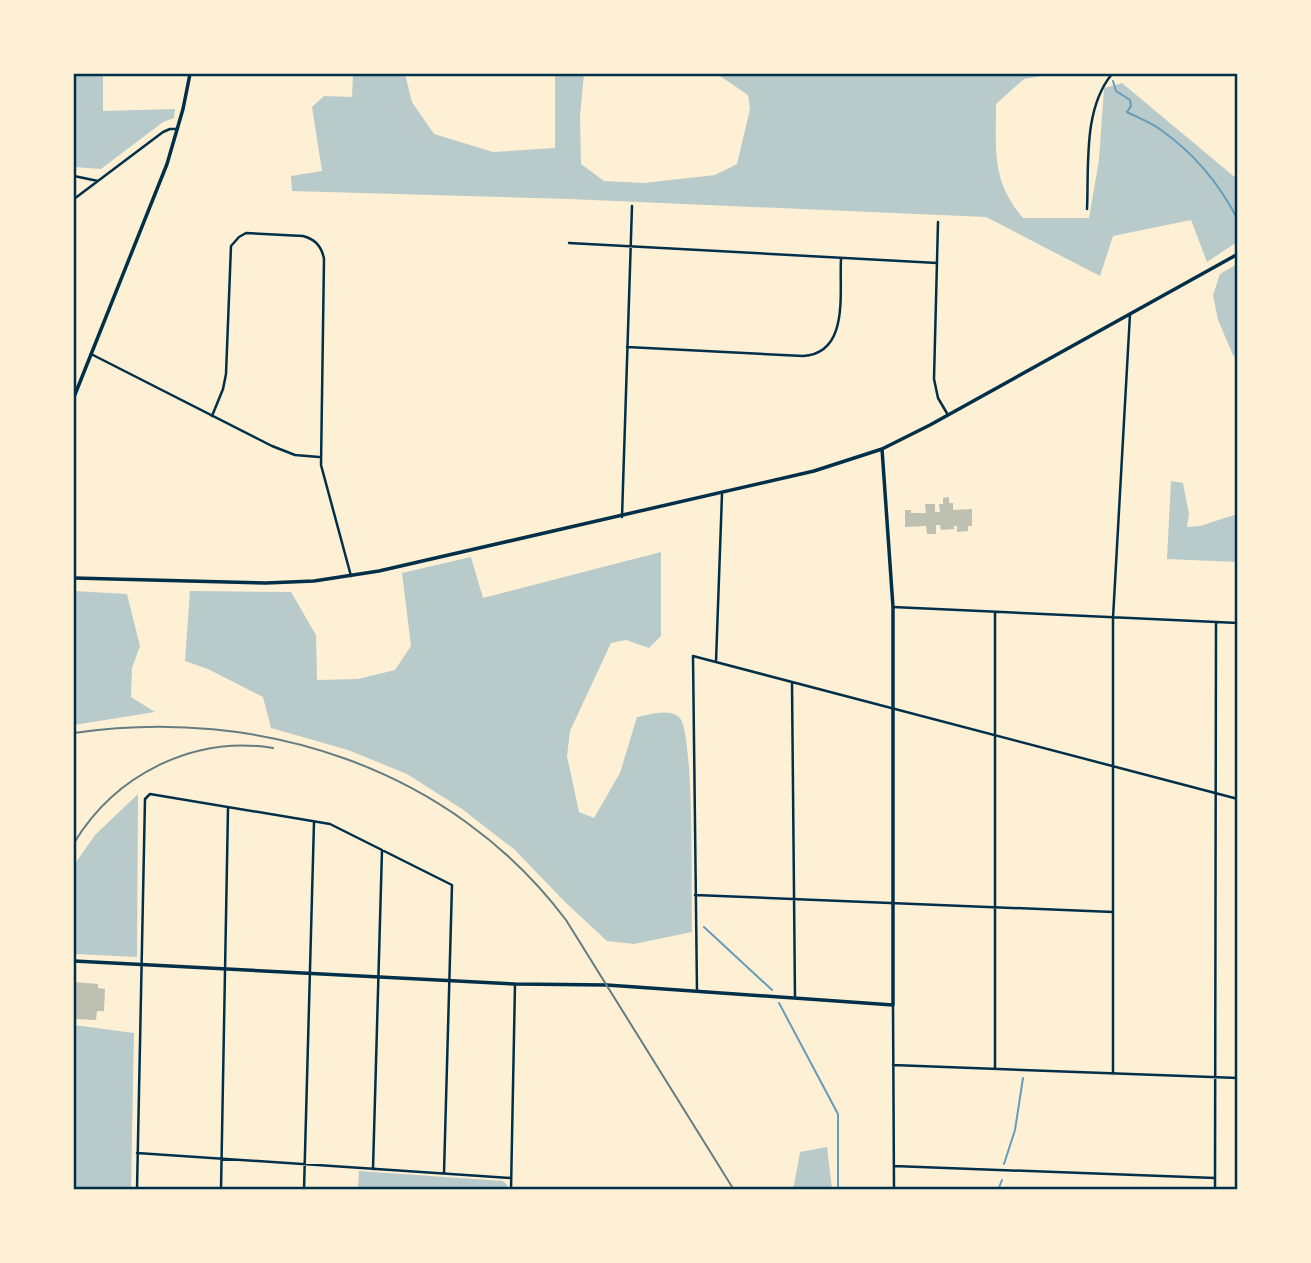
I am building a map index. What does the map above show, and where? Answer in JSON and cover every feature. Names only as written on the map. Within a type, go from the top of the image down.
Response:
[{"type":"street","points":[[74,397],[162,179],[178,130],[190,74]]},
{"type":"street","points":[[1087,209],[1093,114],[1102,88],[1112,74]]},
{"type":"street","points":[[74,199],[163,132],[178,130]]},
{"type":"street","points":[[74,176],[99,181]]},
{"type":"street","points":[[622,517],[632,206]]},
{"type":"street","points":[[938,222],[934,379],[938,398],[948,415]]},
{"type":"street","points":[[212,415],[226,374],[230,246],[235,239],[246,233],[307,237],[320,247],[324,259],[320,457],[351,576]]},
{"type":"street","points":[[569,243],[937,263]]},
{"type":"street","points":[[74,578],[266,583],[351,576],[622,517],[814,471],[882,449],[1237,254]]},
{"type":"street","points":[[627,346],[803,356],[818,353],[830,344],[837,330],[841,258]]},
{"type":"street","points":[[1113,1074],[1113,618],[1130,314]]},
{"type":"street","points":[[91,354],[284,451],[320,457]]},
{"type":"street","points":[[882,449],[893,607],[894,1189]]},
{"type":"street","points":[[716,662],[722,494]]},
{"type":"street","points":[[893,607],[1237,623]]},
{"type":"street","points":[[995,612],[995,1069]]},
{"type":"street","points":[[1215,1189],[1216,622]]},
{"type":"street","points":[[697,991],[693,656],[1237,799]]},
{"type":"street","points":[[792,682],[795,998]]},
{"type":"street","points":[[137,1189],[146,795],[150,794],[330,824],[452,885],[444,1173]]},
{"type":"street","points":[[221,1189],[228,807]]},
{"type":"street","points":[[304,1189],[314,821]]},
{"type":"street","points":[[373,1168],[382,850]]},
{"type":"street","points":[[695,895],[1114,912]]},
{"type":"street","points":[[74,961],[515,984],[607,985],[893,1005]]},
{"type":"street","points":[[511,1189],[515,984]]},
{"type":"street","points":[[893,1065],[1237,1078]]},
{"type":"street","points":[[137,1153],[511,1178]]},
{"type":"street","points":[[894,1166],[1215,1178]]},
{"type":"shaded area","points":[[74,74],[103,74],[103,111],[175,109],[174,118],[163,122],[101,169],[74,167]]},
{"type":"shaded area","points":[[353,74],[405,74],[412,102],[434,134],[493,152],[555,148],[555,74],[584,74],[580,116],[581,164],[604,181],[644,183],[715,175],[737,164],[750,109],[748,95],[717,74],[1053,74],[1024,79],[996,104],[996,150],[1000,177],[1005,191],[1023,218],[1089,218],[1099,160],[1104,88],[1122,83],[1237,179],[1237,242],[1207,262],[1191,220],[1113,236],[1100,276],[986,217],[570,199],[292,191],[291,176],[322,171],[312,107],[324,96],[352,97]]},
{"type":"shaded area","points":[[1237,264],[1237,359],[1218,320],[1213,295],[1220,274]]},
{"type":"shaded area","points":[[1171,481],[1183,483],[1189,514],[1187,527],[1200,526],[1237,514],[1237,562],[1167,559]]},
{"type":"shaded area","points":[[661,552],[661,636],[649,648],[626,640],[611,643],[570,731],[567,756],[579,812],[594,818],[620,773],[637,717],[669,713],[679,717],[688,752],[690,783],[692,932],[634,944],[607,941],[515,850],[462,809],[407,774],[348,750],[271,728],[263,697],[208,669],[185,661],[190,591],[291,592],[316,635],[317,680],[358,679],[395,670],[411,646],[402,573],[471,557],[483,598]]},
{"type":"shaded area","points":[[74,591],[127,594],[140,646],[132,668],[131,697],[155,712],[74,725]]},
{"type":"shaded area","points":[[138,794],[137,957],[74,954],[74,865],[95,835]]},
{"type":"shaded area","points":[[74,1025],[134,1033],[131,1189],[74,1189]]},
{"type":"shaded area","points":[[827,1147],[832,1189],[791,1189],[800,1152]]},
{"type":"shaded area","points":[[359,1171],[503,1181],[507,1189],[358,1189]]},
{"type":"building","points":[[949,497],[953,510],[972,509],[972,526],[968,526],[968,531],[957,532],[957,526],[954,526],[954,529],[941,530],[940,525],[936,525],[936,534],[927,534],[926,526],[905,527],[905,510],[911,510],[911,513],[926,513],[925,504],[935,504],[935,512],[940,512],[939,504],[943,504],[943,498]]},
{"type":"building","points":[[74,982],[98,984],[98,988],[105,989],[104,1011],[97,1011],[96,1020],[74,1019]]},
{"type":"waterway","points":[[1113,81],[1116,91],[1130,100],[1131,106],[1127,112],[1157,127],[1195,159],[1223,194],[1238,220]]},
{"type":"waterway","points":[[704,927],[772,990]]},
{"type":"waterway","points":[[779,1003],[838,1114],[838,1190]]},
{"type":"waterway","points":[[1004,1164],[1015,1130],[1023,1078]]},
{"type":"waterway","points":[[998,1190],[1002,1180]]},
{"type":"railway","points":[[74,733],[144,727],[213,729],[281,740],[346,759],[409,786],[467,822],[519,867],[566,920],[734,1190]]},
{"type":"railway","points":[[74,843],[91,819],[111,798],[159,765],[186,754],[214,748],[273,748]]}]
